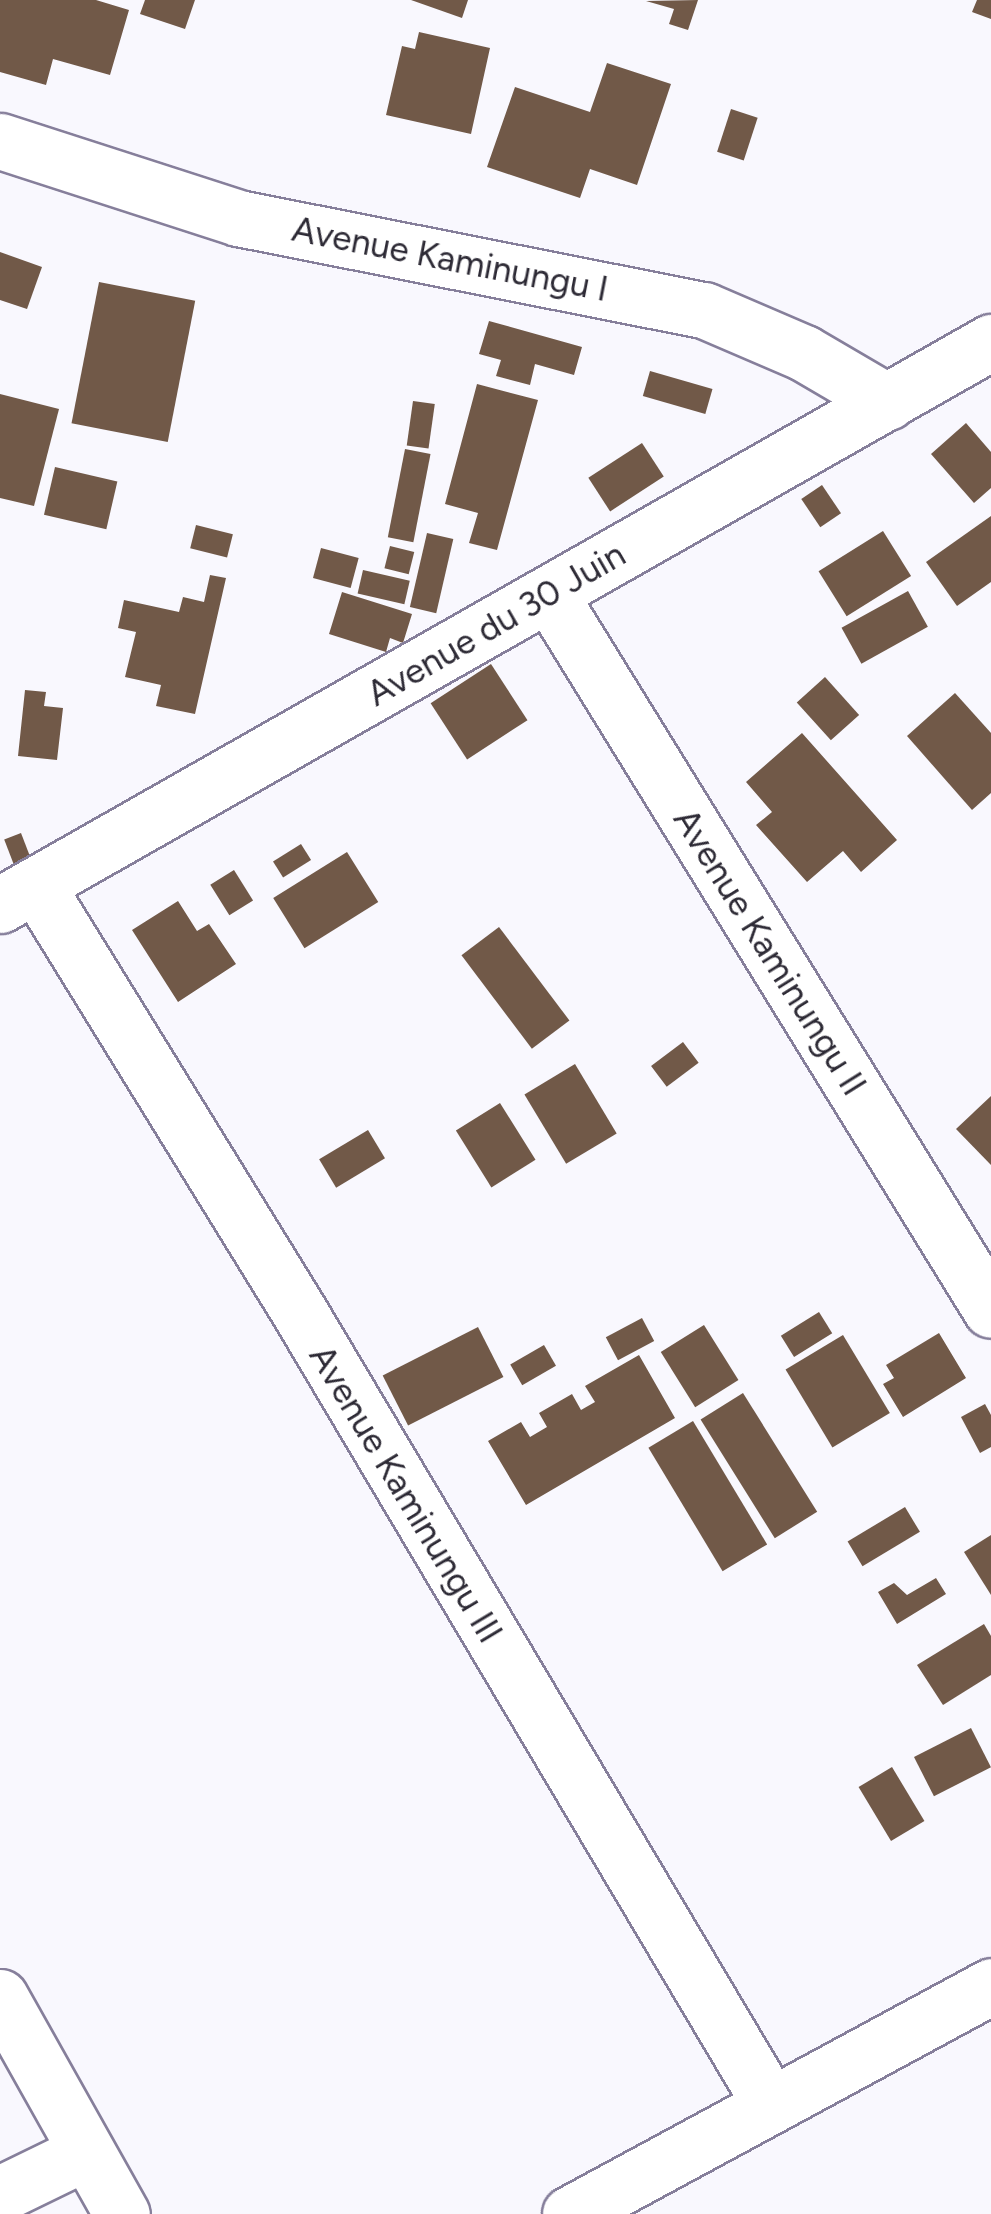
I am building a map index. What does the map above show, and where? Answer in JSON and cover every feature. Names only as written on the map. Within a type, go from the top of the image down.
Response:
[{"type":"street","name":"Avenue Kaminungu I","points":[[0,141],[238,218],[704,310],[804,352],[888,402]]},
{"type":"street","name":"Avenue du 30 Juin","points":[[18,895],[888,402],[982,363]]},
{"type":"street","name":"Avenue Kaminungu II","points":[[549,594],[991,1310]]},
{"type":"street","name":"Avenue Kaminungu III","points":[[18,895],[300,1313],[771,2106]]},
{"type":"street","points":[[570,2214],[991,1986]]},
{"type":"street","points":[[0,1997],[122,2214]]},
{"type":"street","points":[[0,2194],[86,2152]]},
{"type":"building","points":[[0,0],[96,0],[129,10],[110,75],[53,59],[46,85],[0,72]]},
{"type":"building","points":[[145,0],[195,0],[185,29],[140,14]]},
{"type":"building","points":[[411,0],[468,0],[462,18]]},
{"type":"building","points":[[698,0],[688,30],[669,24],[674,9],[646,1]]},
{"type":"building","points":[[977,0],[991,0],[991,19],[972,12]]},
{"type":"building","points":[[419,32],[490,48],[471,134],[386,115],[402,46],[415,49]]},
{"type":"building","points":[[607,63],[671,84],[637,185],[590,169],[580,198],[487,167],[515,87],[590,112]]},
{"type":"building","points":[[731,109],[758,118],[744,160],[717,152]]},
{"type":"building","points":[[0,252],[42,267],[27,309],[0,300]]},
{"type":"building","points":[[99,282],[195,301],[168,442],[72,423]]},
{"type":"building","points":[[489,321],[582,347],[574,375],[535,364],[530,385],[496,376],[501,360],[479,354]]},
{"type":"building","points":[[650,371],[712,389],[705,414],[643,396]]},
{"type":"building","points":[[477,384],[538,400],[497,550],[469,543],[478,513],[445,504]]},
{"type":"building","points":[[0,394],[59,409],[34,506],[0,498]]},
{"type":"building","points":[[413,401],[435,404],[429,449],[407,446]]},
{"type":"building","points":[[966,423],[991,452],[991,488],[974,503],[931,454]]},
{"type":"building","points":[[642,443],[664,477],[610,511],[588,478]]},
{"type":"building","points":[[405,449],[431,454],[413,542],[388,537]]},
{"type":"building","points":[[55,467],[117,481],[106,529],[44,515]]},
{"type":"building","points":[[822,485],[841,513],[820,527],[801,499]]},
{"type":"building","points":[[991,516],[991,582],[957,606],[926,562]]},
{"type":"building","points":[[196,525],[233,534],[227,557],[190,548]]},
{"type":"building","points":[[883,531],[911,576],[847,616],[819,571]]},
{"type":"building","points":[[427,533],[453,539],[436,613],[410,607]]},
{"type":"building","points":[[390,546],[414,552],[409,574],[384,568]]},
{"type":"building","points":[[321,548],[359,558],[351,588],[313,578]]},
{"type":"building","points":[[363,570],[410,581],[404,604],[358,593]]},
{"type":"building","points":[[210,575],[226,578],[195,714],[156,706],[161,685],[125,677],[136,632],[118,628],[124,600],[179,612],[183,597],[204,602]]},
{"type":"building","points":[[908,591],[928,627],[861,664],[842,628]]},
{"type":"building","points":[[342,592],[412,614],[403,643],[390,638],[386,652],[329,634]]},
{"type":"building","points":[[491,664],[527,720],[467,759],[431,703]]},
{"type":"building","points":[[825,677],[859,715],[831,740],[797,702]]},
{"type":"building","points":[[25,690],[46,692],[44,706],[63,708],[57,760],[18,756]]},
{"type":"building","points":[[955,693],[991,733],[991,793],[972,810],[907,736]]},
{"type":"building","points":[[802,733],[897,840],[861,872],[843,851],[807,882],[756,825],[772,812],[746,782]]},
{"type":"building","points":[[21,833],[30,857],[14,864],[4,839]]},
{"type":"building","points":[[301,844],[311,860],[283,878],[273,861]]},
{"type":"building","points":[[347,852],[378,902],[304,948],[273,898]]},
{"type":"building","points":[[234,870],[253,901],[229,915],[210,885]]},
{"type":"building","points":[[178,901],[197,931],[209,924],[236,964],[178,1002],[132,930]]},
{"type":"building","points":[[499,927],[569,1020],[532,1049],[461,955]]},
{"type":"building","points":[[683,1042],[699,1063],[667,1087],[651,1066]]},
{"type":"building","points":[[575,1064],[617,1133],[566,1164],[524,1094]]},
{"type":"building","points":[[991,1096],[991,1165],[956,1129]]},
{"type":"building","points":[[500,1103],[536,1160],[491,1187],[456,1131]]},
{"type":"building","points":[[368,1130],[385,1158],[336,1188],[319,1159]]},
{"type":"building","points":[[819,1312],[832,1333],[794,1357],[781,1336]]},
{"type":"building","points":[[642,1318],[654,1341],[618,1360],[606,1337]]},
{"type":"building","points":[[704,1325],[738,1380],[695,1407],[661,1352]]},
{"type":"building","points":[[478,1327],[503,1377],[408,1425],[383,1376]]},
{"type":"building","points":[[939,1333],[966,1378],[903,1417],[883,1384],[894,1378],[886,1365]]},
{"type":"building","points":[[843,1335],[890,1413],[832,1448],[786,1370]]},
{"type":"building","points":[[544,1345],[556,1366],[522,1385],[510,1364]]},
{"type":"building","points":[[639,1355],[675,1418],[526,1505],[488,1441],[521,1422],[530,1437],[547,1427],[539,1413],[572,1394],[581,1410],[595,1402],[585,1386]]},
{"type":"building","points":[[743,1393],[817,1512],[775,1538],[701,1419]]},
{"type":"building","points":[[985,1404],[991,1415],[991,1447],[980,1453],[961,1417]]},
{"type":"building","points":[[693,1421],[767,1544],[723,1571],[648,1448]]},
{"type":"building","points":[[905,1507],[920,1532],[863,1566],[848,1542]]},
{"type":"building","points":[[991,1535],[991,1595],[964,1552]]},
{"type":"building","points":[[936,1578],[946,1594],[897,1624],[878,1592],[894,1583],[907,1595]]},
{"type":"building","points":[[984,1624],[991,1636],[991,1675],[943,1705],[917,1665]]},
{"type":"building","points":[[971,1728],[991,1767],[934,1796],[914,1757]]},
{"type":"building","points":[[892,1767],[924,1821],[891,1841],[859,1787]]}]
